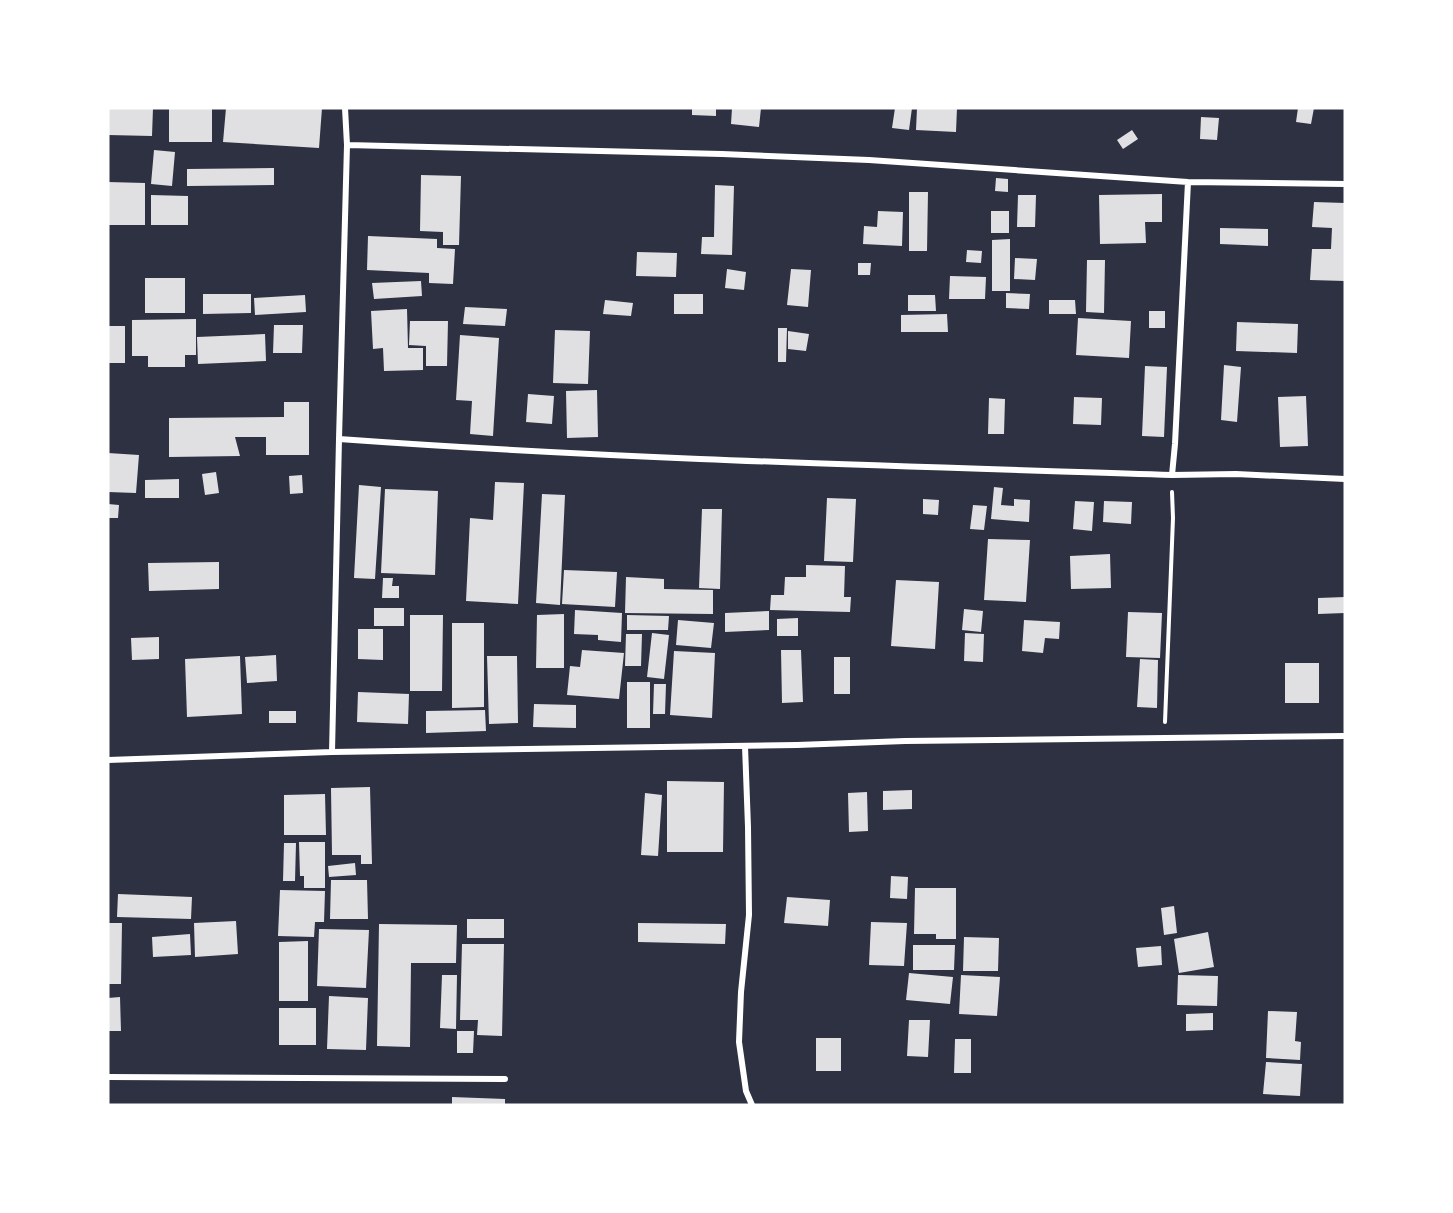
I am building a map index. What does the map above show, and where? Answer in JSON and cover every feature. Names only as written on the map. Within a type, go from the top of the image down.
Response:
[{"type":"street","points":[[332,752],[347,145],[345,108]]},
{"type":"street","points":[[347,145],[722,154],[869,160],[1188,182],[1345,184]]},
{"type":"street","points":[[1172,475],[1188,182]]},
{"type":"street","points":[[339,439],[720,461],[1345,478]]},
{"type":"street","points":[[108,760],[332,752],[745,746],[904,741],[1345,736]]},
{"type":"street","points":[[745,746],[749,915],[741,992],[739,1042],[746,1091],[752,1105]]},
{"type":"street","points":[[108,1077],[505,1079]]},
{"type":"path","points":[[1164,738],[1173,518],[1172,475]]},
{"type":"building","points":[[108,108],[153,108],[152,136],[108,135]]},
{"type":"building","points":[[169,108],[212,108],[212,142],[169,142]]},
{"type":"building","points":[[226,108],[322,108],[319,148],[223,142]]},
{"type":"building","points":[[692,108],[716,108],[716,116],[692,115]]},
{"type":"building","points":[[732,108],[761,108],[759,127],[731,124]]},
{"type":"building","points":[[895,108],[912,108],[909,130],[892,128]]},
{"type":"building","points":[[917,108],[957,108],[956,132],[916,130]]},
{"type":"building","points":[[1298,108],[1314,108],[1311,124],[1296,122]]},
{"type":"building","points":[[1201,117],[1219,118],[1217,140],[1200,139]]},
{"type":"building","points":[[1132,130],[1138,139],[1123,149],[1117,140]]},
{"type":"building","points":[[154,150],[175,152],[172,186],[151,184]]},
{"type":"building","points":[[274,168],[274,185],[187,186],[187,169]]},
{"type":"building","points":[[421,175],[461,176],[459,245],[443,245],[443,232],[420,231]]},
{"type":"building","points":[[996,178],[1008,179],[1008,192],[995,191]]},
{"type":"building","points":[[108,182],[145,183],[145,225],[108,225]]},
{"type":"building","points":[[715,185],[734,186],[732,255],[701,254],[702,237],[714,237]]},
{"type":"building","points":[[909,192],[928,192],[927,251],[909,251]]},
{"type":"building","points":[[1162,194],[1162,222],[1145,222],[1146,243],[1100,244],[1099,195]]},
{"type":"building","points":[[151,195],[188,196],[188,225],[151,225]]},
{"type":"building","points":[[1018,195],[1036,195],[1035,227],[1017,227]]},
{"type":"building","points":[[1314,202],[1345,203],[1345,281],[1310,280],[1312,249],[1331,249],[1332,228],[1312,227]]},
{"type":"building","points":[[878,211],[903,212],[902,246],[863,244],[864,226],[877,227]]},
{"type":"building","points":[[991,211],[1009,211],[1009,233],[991,233]]},
{"type":"building","points":[[1220,228],[1268,229],[1268,246],[1220,244]]},
{"type":"building","points":[[368,236],[437,239],[437,248],[455,249],[453,284],[429,283],[429,273],[367,270]]},
{"type":"building","points":[[1010,239],[1010,291],[992,291],[992,240]]},
{"type":"building","points":[[967,250],[982,251],[981,263],[966,262]]},
{"type":"building","points":[[637,252],[677,253],[676,277],[636,276]]},
{"type":"building","points":[[1015,258],[1037,259],[1035,280],[1014,279]]},
{"type":"building","points":[[1087,260],[1105,260],[1104,313],[1086,312]]},
{"type":"building","points":[[858,263],[871,263],[870,275],[858,275]]},
{"type":"building","points":[[727,269],[746,272],[744,290],[725,288]]},
{"type":"building","points":[[791,269],[811,270],[808,307],[787,305]]},
{"type":"building","points":[[950,276],[986,277],[985,299],[949,299]]},
{"type":"building","points":[[145,278],[185,278],[185,313],[145,313]]},
{"type":"building","points":[[421,281],[422,296],[374,299],[372,283]]},
{"type":"building","points":[[1006,293],[1030,294],[1029,309],[1006,308]]},
{"type":"building","points":[[203,294],[251,294],[251,313],[203,314]]},
{"type":"building","points":[[674,294],[703,294],[703,314],[674,314]]},
{"type":"building","points":[[305,295],[306,312],[255,315],[254,298]]},
{"type":"building","points":[[908,295],[935,295],[936,311],[908,311]]},
{"type":"building","points":[[605,300],[633,303],[631,316],[603,314]]},
{"type":"building","points":[[1049,300],[1075,300],[1076,314],[1049,314]]},
{"type":"building","points":[[465,307],[507,309],[505,326],[463,324]]},
{"type":"building","points":[[407,309],[408,348],[423,348],[423,370],[384,371],[383,348],[373,349],[371,311]]},
{"type":"building","points":[[1149,311],[1165,311],[1165,328],[1149,328]]},
{"type":"building","points":[[947,314],[948,332],[901,332],[901,315]]},
{"type":"building","points":[[1078,318],[1131,321],[1129,358],[1076,355]]},
{"type":"building","points":[[196,319],[196,355],[185,355],[185,367],[148,367],[148,356],[132,356],[132,320]]},
{"type":"building","points":[[410,321],[448,321],[447,366],[426,366],[426,346],[409,345]]},
{"type":"building","points":[[1237,322],[1298,324],[1297,353],[1236,351]]},
{"type":"building","points":[[274,325],[303,325],[302,353],[273,353]]},
{"type":"building","points":[[108,326],[125,326],[125,363],[108,363]]},
{"type":"building","points":[[778,328],[787,328],[786,362],[778,362]]},
{"type":"building","points":[[555,330],[590,331],[588,384],[553,383]]},
{"type":"building","points":[[788,331],[809,334],[806,351],[788,349]]},
{"type":"building","points":[[265,334],[266,361],[198,364],[197,337]]},
{"type":"building","points":[[460,335],[499,338],[493,436],[470,434],[472,401],[456,400]]},
{"type":"building","points":[[1224,365],[1241,367],[1237,422],[1221,420]]},
{"type":"building","points":[[1145,366],[1167,367],[1164,437],[1142,436]]},
{"type":"building","points":[[597,390],[598,437],[567,438],[566,391]]},
{"type":"building","points":[[528,394],[554,396],[552,424],[526,422]]},
{"type":"building","points":[[1306,396],[1308,446],[1280,447],[1278,397]]},
{"type":"building","points":[[1074,397],[1102,398],[1101,425],[1073,424]]},
{"type":"building","points":[[989,398],[1005,399],[1004,434],[988,434]]},
{"type":"building","points":[[284,402],[309,402],[309,455],[266,455],[266,437],[235,437],[240,456],[169,457],[169,418],[284,417]]},
{"type":"building","points":[[108,453],[139,455],[136,493],[108,492]]},
{"type":"building","points":[[216,472],[219,493],[205,495],[202,474]]},
{"type":"building","points":[[302,475],[303,493],[290,494],[289,476]]},
{"type":"building","points":[[179,479],[179,498],[145,498],[145,480]]},
{"type":"building","points":[[495,482],[524,483],[518,604],[466,601],[470,518],[493,520]]},
{"type":"building","points":[[359,485],[381,487],[375,579],[354,578]]},
{"type":"building","points":[[994,487],[1003,488],[1001,505],[1014,506],[1014,499],[1030,500],[1029,522],[991,519]]},
{"type":"building","points":[[385,489],[438,491],[435,575],[381,573]]},
{"type":"building","points":[[542,494],[565,495],[560,605],[536,603]]},
{"type":"building","points":[[827,498],[856,499],[853,562],[824,561]]},
{"type":"building","points":[[923,499],[939,500],[938,515],[923,514]]},
{"type":"building","points":[[1075,501],[1094,502],[1092,531],[1073,529]]},
{"type":"building","points":[[1104,501],[1132,502],[1131,524],[1103,522]]},
{"type":"building","points":[[108,504],[119,505],[118,518],[108,518]]},
{"type":"building","points":[[973,505],[987,506],[984,530],[970,529]]},
{"type":"building","points":[[702,509],[722,509],[720,589],[699,588]]},
{"type":"building","points":[[988,539],[1030,540],[1026,602],[984,600]]},
{"type":"building","points":[[1110,554],[1111,588],[1071,589],[1070,556]]},
{"type":"building","points":[[219,562],[219,589],[149,591],[148,563]]},
{"type":"building","points":[[806,565],[845,566],[844,597],[851,597],[850,612],[770,610],[771,595],[784,595],[785,577],[806,577]]},
{"type":"building","points":[[564,570],[617,572],[615,607],[562,604]]},
{"type":"building","points":[[626,577],[664,579],[664,589],[713,590],[713,614],[625,613]]},
{"type":"building","points":[[383,578],[393,578],[392,586],[399,586],[399,598],[382,598]]},
{"type":"building","points":[[896,580],[939,582],[935,649],[891,646]]},
{"type":"building","points":[[1345,597],[1345,613],[1318,614],[1318,598]]},
{"type":"building","points":[[374,608],[404,608],[404,626],[374,626]]},
{"type":"building","points":[[964,609],[983,611],[981,632],[962,630]]},
{"type":"building","points":[[575,610],[622,613],[621,642],[598,640],[598,635],[574,634]]},
{"type":"building","points":[[769,611],[769,630],[725,632],[725,613]]},
{"type":"building","points":[[1128,612],[1162,613],[1160,658],[1126,657]]},
{"type":"building","points":[[564,614],[564,668],[536,668],[537,615]]},
{"type":"building","points":[[410,615],[443,615],[442,691],[410,691]]},
{"type":"building","points":[[627,615],[669,616],[668,630],[627,630]]},
{"type":"building","points":[[798,618],[798,636],[777,636],[777,619]]},
{"type":"building","points":[[678,620],[714,623],[711,648],[676,645]]},
{"type":"building","points":[[1024,620],[1060,622],[1059,639],[1045,638],[1043,653],[1022,651]]},
{"type":"building","points":[[452,623],[484,623],[484,707],[452,708]]},
{"type":"building","points":[[358,629],[383,629],[383,660],[358,659]]},
{"type":"building","points":[[652,633],[669,635],[664,679],[647,677]]},
{"type":"building","points":[[965,633],[984,634],[983,662],[964,661]]},
{"type":"building","points":[[626,634],[642,634],[641,666],[625,666]]},
{"type":"building","points":[[159,637],[159,659],[132,660],[131,638]]},
{"type":"building","points":[[582,650],[624,653],[619,699],[567,695],[570,666],[580,667]]},
{"type":"building","points":[[781,650],[801,650],[803,702],[782,703]]},
{"type":"building","points":[[674,651],[715,653],[712,718],[670,715]]},
{"type":"building","points":[[276,655],[277,681],[247,683],[245,657]]},
{"type":"building","points":[[240,656],[242,714],[187,717],[185,659]]},
{"type":"building","points":[[487,656],[517,656],[518,723],[489,724]]},
{"type":"building","points":[[834,657],[850,657],[850,694],[834,694]]},
{"type":"building","points":[[1140,659],[1158,660],[1157,708],[1137,707]]},
{"type":"building","points":[[1285,663],[1319,663],[1319,703],[1285,703]]},
{"type":"building","points":[[627,682],[650,682],[650,728],[627,728]]},
{"type":"building","points":[[654,684],[666,684],[665,714],[653,714]]},
{"type":"building","points":[[358,692],[409,694],[408,724],[357,722]]},
{"type":"building","points":[[534,704],[576,705],[576,728],[533,727]]},
{"type":"building","points":[[485,710],[486,731],[426,733],[426,711]]},
{"type":"building","points":[[269,711],[296,711],[296,723],[269,723]]},
{"type":"building","points":[[667,781],[724,782],[723,852],[667,852]]},
{"type":"building","points":[[370,787],[372,864],[361,864],[361,855],[332,855],[331,788]]},
{"type":"building","points":[[912,790],[912,809],[883,810],[883,791]]},
{"type":"building","points":[[867,792],[868,831],[849,832],[848,793]]},
{"type":"building","points":[[645,793],[662,795],[658,856],[641,855]]},
{"type":"building","points":[[325,794],[326,835],[284,835],[284,795]]},
{"type":"building","points":[[299,842],[325,842],[325,888],[304,888],[304,876],[300,876]]},
{"type":"building","points":[[284,843],[296,843],[295,881],[283,881]]},
{"type":"building","points":[[355,863],[356,875],[329,877],[328,866]]},
{"type":"building","points":[[891,876],[908,877],[907,899],[890,898]]},
{"type":"building","points":[[331,880],[367,880],[368,919],[330,919]]},
{"type":"building","points":[[915,888],[956,888],[956,939],[936,939],[936,934],[914,934]]},
{"type":"building","points":[[280,890],[325,891],[324,922],[315,922],[314,937],[278,936]]},
{"type":"building","points":[[118,894],[192,897],[191,919],[117,917]]},
{"type":"building","points":[[787,897],[830,900],[828,926],[784,923]]},
{"type":"building","points":[[1174,906],[1177,933],[1164,935],[1161,908]]},
{"type":"building","points":[[467,919],[504,919],[504,938],[467,938]]},
{"type":"building","points":[[236,921],[238,954],[195,957],[194,923]]},
{"type":"building","points":[[871,922],[907,923],[904,966],[869,965]]},
{"type":"building","points":[[108,923],[122,923],[121,984],[108,984]]},
{"type":"building","points":[[638,923],[726,924],[725,944],[638,942]]},
{"type":"building","points":[[379,924],[457,925],[456,963],[411,963],[410,1047],[377,1046]]},
{"type":"building","points":[[319,929],[369,930],[366,988],[317,986]]},
{"type":"building","points":[[1208,932],[1214,967],[1179,973],[1174,939]]},
{"type":"building","points":[[190,934],[191,955],[153,957],[152,937]]},
{"type":"building","points":[[964,937],[999,938],[998,971],[963,971]]},
{"type":"building","points":[[308,941],[308,1001],[279,1001],[279,942]]},
{"type":"building","points":[[462,944],[504,944],[502,1036],[477,1035],[478,1020],[460,1020]]},
{"type":"building","points":[[913,945],[955,945],[954,970],[913,970]]},
{"type":"building","points":[[1161,946],[1162,965],[1138,967],[1136,948]]},
{"type":"building","points":[[909,973],[953,977],[950,1004],[906,1000]]},
{"type":"building","points":[[442,975],[457,975],[456,1029],[440,1028]]},
{"type":"building","points":[[961,975],[1000,977],[997,1016],[959,1014]]},
{"type":"building","points":[[1178,975],[1218,976],[1217,1006],[1177,1005]]},
{"type":"building","points":[[329,996],[368,998],[366,1050],[327,1049]]},
{"type":"building","points":[[120,997],[121,1031],[108,1031],[108,998]]},
{"type":"building","points":[[279,1008],[316,1008],[316,1045],[279,1045]]},
{"type":"building","points":[[1268,1011],[1297,1012],[1295,1041],[1301,1042],[1300,1060],[1266,1058]]},
{"type":"building","points":[[1213,1013],[1213,1030],[1186,1031],[1186,1014]]},
{"type":"building","points":[[909,1020],[930,1020],[928,1057],[907,1056]]},
{"type":"building","points":[[457,1031],[474,1031],[473,1053],[457,1053]]},
{"type":"building","points":[[816,1038],[841,1038],[841,1071],[816,1071]]},
{"type":"building","points":[[955,1039],[971,1039],[971,1073],[954,1073]]},
{"type":"building","points":[[1266,1062],[1302,1064],[1300,1096],[1263,1094]]},
{"type":"building","points":[[452,1097],[505,1099],[505,1105],[452,1105]]}]
